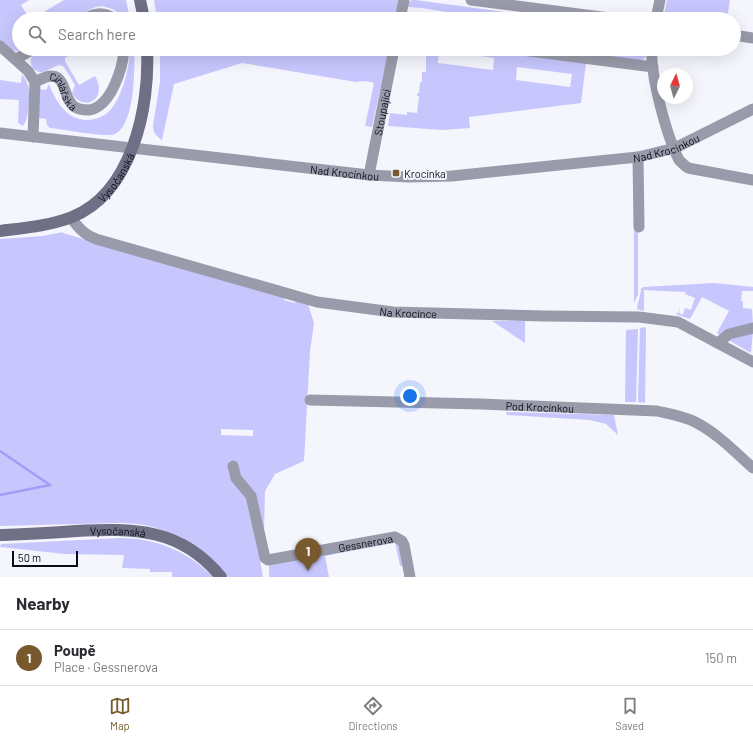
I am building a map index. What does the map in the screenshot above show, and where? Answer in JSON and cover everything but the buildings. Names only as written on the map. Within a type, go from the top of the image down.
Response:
[{"type":"main road","points":[[140,0],[143,12]]},
{"type":"main road","name":"Vysočanská","points":[[0,231],[49,224],[71,218],[84,211],[110,188],[124,167],[141,122],[147,74],[147,56]]},
{"type":"main road","name":"Vysočanská","points":[[0,535],[112,530],[151,533],[180,544],[195,553],[221,577]]},
{"type":"street","points":[[401,12],[404,0]]},
{"type":"street","points":[[471,0],[552,5],[584,12]]},
{"type":"street","points":[[657,12],[660,0]]},
{"type":"street","points":[[741,37],[753,38]]},
{"type":"street","points":[[0,46],[28,71],[35,82],[33,137]]},
{"type":"street","points":[[16,60],[23,56]]},
{"type":"street","name":"Cihlářská","points":[[35,82],[52,76],[57,77],[62,83],[69,101],[75,107],[84,110],[92,109],[107,99],[122,64],[123,56]]},
{"type":"street","name":"Stoupající","points":[[369,175],[393,56]]},
{"type":"street","points":[[568,56],[653,67]]},
{"type":"street","points":[[652,56],[659,102],[679,160],[688,168],[753,180]]},
{"type":"street","name":"Nad Krocínkou","points":[[0,133],[369,175],[409,177],[452,176],[638,157],[675,148],[753,109]]},
{"type":"street","points":[[638,157],[639,227]]},
{"type":"street","name":"Na Krocínce","points":[[71,218],[81,230],[87,235],[96,239],[317,302],[393,312],[639,317],[678,322],[753,362]]},
{"type":"street","points":[[718,343],[729,334],[753,328]]},
{"type":"street","name":"Pod Krocínkou","points":[[310,400],[480,404],[657,411],[675,415],[694,422],[714,434],[753,468]]},
{"type":"street","name":"Gessnerova","points":[[233,466],[236,478],[251,496],[265,558],[268,560],[395,537],[402,541],[404,545],[410,577]]},
{"type":"shaded area","points":[[0,0],[29,0],[21,5],[26,12],[12,12],[12,50],[0,42]]},
{"type":"shaded area","points":[[64,0],[126,0],[129,12],[116,12],[103,6],[98,6],[87,12],[44,12]]},
{"type":"shaded area","points":[[154,0],[399,0],[396,12],[156,12]]},
{"type":"shaded area","points":[[416,0],[505,12],[447,12],[408,7],[409,2]]},
{"type":"shaded area","points":[[667,0],[730,0],[728,12],[665,12]]},
{"type":"shaded area","points":[[69,56],[65,58],[65,61],[79,85],[95,76],[99,92],[97,97],[87,103],[76,99],[72,93],[75,85],[64,67],[60,65],[46,71],[39,72],[36,71],[31,65],[32,57]]},
{"type":"shaded area","points":[[134,56],[134,82],[130,108],[127,120],[122,129],[115,134],[102,135],[50,128],[47,125],[46,119],[38,118],[39,89],[46,90],[49,84],[54,96],[62,108],[73,116],[79,119],[89,120],[99,118],[106,114],[116,102],[124,84],[130,57]]},
{"type":"shaded area","points":[[160,56],[387,56],[372,127],[365,126],[374,83],[366,81],[356,82],[242,63],[174,84],[162,140],[155,134],[153,125],[160,82]]},
{"type":"shaded area","points":[[426,56],[439,56],[438,63],[493,70],[494,58],[480,56],[533,56],[586,63],[581,103],[469,117],[470,128],[442,130],[388,126],[390,113],[407,115],[407,112],[417,113],[419,96],[417,96],[417,93],[419,93],[420,82],[422,82],[422,72],[426,72]],"holes":[[[517,67],[572,74],[570,87],[516,80]]]},
{"type":"shaded area","points":[[601,56],[646,56],[644,59],[638,61]]},
{"type":"shaded area","points":[[22,74],[29,89],[28,114],[23,126],[18,123],[19,100],[0,99],[0,80],[21,83]]},
{"type":"shaded area","points":[[634,223],[638,228],[638,294],[634,303]]},
{"type":"shaded area","points":[[63,232],[285,297],[284,300],[295,303],[296,300],[308,304],[314,323],[310,351],[304,461],[275,474],[265,491],[264,535],[260,560],[263,577],[228,577],[221,570],[178,539],[160,530],[142,525],[118,523],[0,526],[0,239],[43,236]],"holes":[[[221,429],[253,430],[253,436],[221,435]]]},
{"type":"shaded area","points":[[714,283],[753,287],[753,291],[742,291],[741,301],[743,301],[743,308],[752,309],[753,325],[736,328],[719,335],[717,333],[729,311],[702,297],[690,319],[675,314],[678,313],[680,307],[679,313],[683,315],[685,308],[691,310],[695,298],[685,294],[686,290],[685,292],[644,290],[644,311],[637,309],[641,288]]},
{"type":"shaded area","points":[[492,321],[525,321],[525,343]]},
{"type":"shaded area","points":[[646,327],[645,403],[638,402],[640,328]]},
{"type":"shaded area","points":[[638,329],[636,402],[625,402],[626,330]]},
{"type":"shaded area","points":[[753,331],[751,353],[730,341],[730,339]]},
{"type":"shaded area","points":[[506,412],[614,415],[618,435],[606,424],[590,420],[507,415]]},
{"type":"shaded area","points":[[119,538],[146,540],[158,543],[182,553],[213,577],[172,577],[172,572],[150,572],[150,569],[122,568],[124,555],[65,554],[0,547],[1,544]]},
{"type":"shaded area","points":[[397,541],[404,565],[400,566],[395,542],[325,556],[329,577],[269,577],[269,563]]},
{"type":"waterway","points":[[0,451],[50,485]]},
{"type":"waterway","points":[[0,495],[50,485]]},
{"type":"place","name":"Krocínka","points":[[396,173]]},
{"type":"place","name":"Poupě","points":[[308,571]]}]
